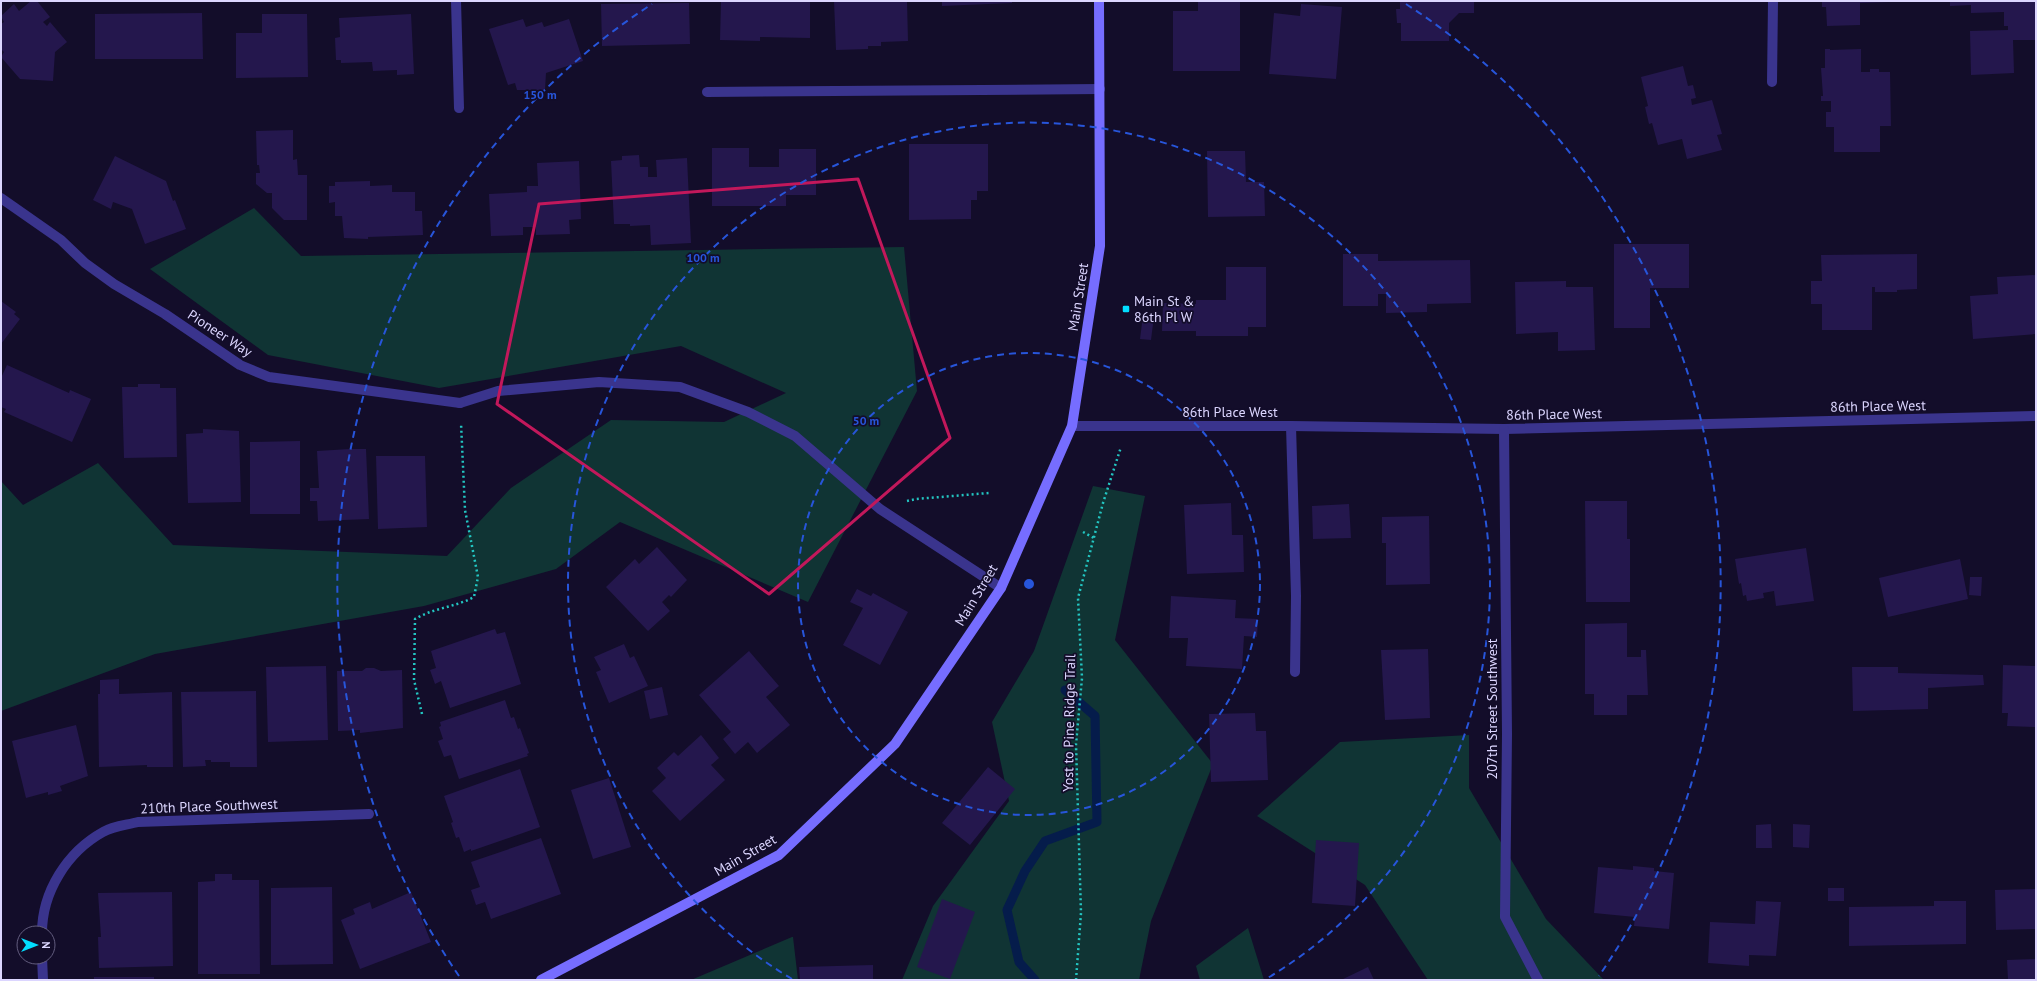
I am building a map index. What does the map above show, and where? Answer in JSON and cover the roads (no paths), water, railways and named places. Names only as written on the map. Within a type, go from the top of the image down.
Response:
[{"type":"main road","name":"Main Street","points":[[541,980],[779,855],[895,744],[1001,588],[1072,426],[1100,246],[1099,1]]},
{"type":"street","points":[[456,1],[458,108]]},
{"type":"street","points":[[1772,82],[1773,1]]},
{"type":"street","points":[[707,92],[1100,89]]},
{"type":"street","name":"Pioneer Way","points":[[1,198],[61,240],[85,263],[114,284],[165,314],[240,365],[269,377],[460,403],[498,391],[599,382],[680,387],[748,412],[795,436],[880,509],[1001,588]]},
{"type":"street","name":"86th Place West","points":[[1072,426],[1291,426],[1504,429],[2036,416]]},
{"type":"street","points":[[1291,426],[1296,596],[1295,672]]},
{"type":"street","name":"207th Street Southwest","points":[[1504,429],[1507,726],[1505,917],[1537,980]]},
{"type":"street","name":"210th Place Southwest","points":[[43,925],[48,900],[60,871],[79,848],[104,831],[138,822],[369,814]]},
{"type":"street","points":[[42,965],[43,980]]},
{"type":"waterway","points":[[1035,980],[1019,962],[1007,910],[1025,871],[1045,841],[1097,822],[1095,716],[1065,690]]},
{"type":"place","name":"Main St & 86th Pl W","points":[[1126,309]]}]
